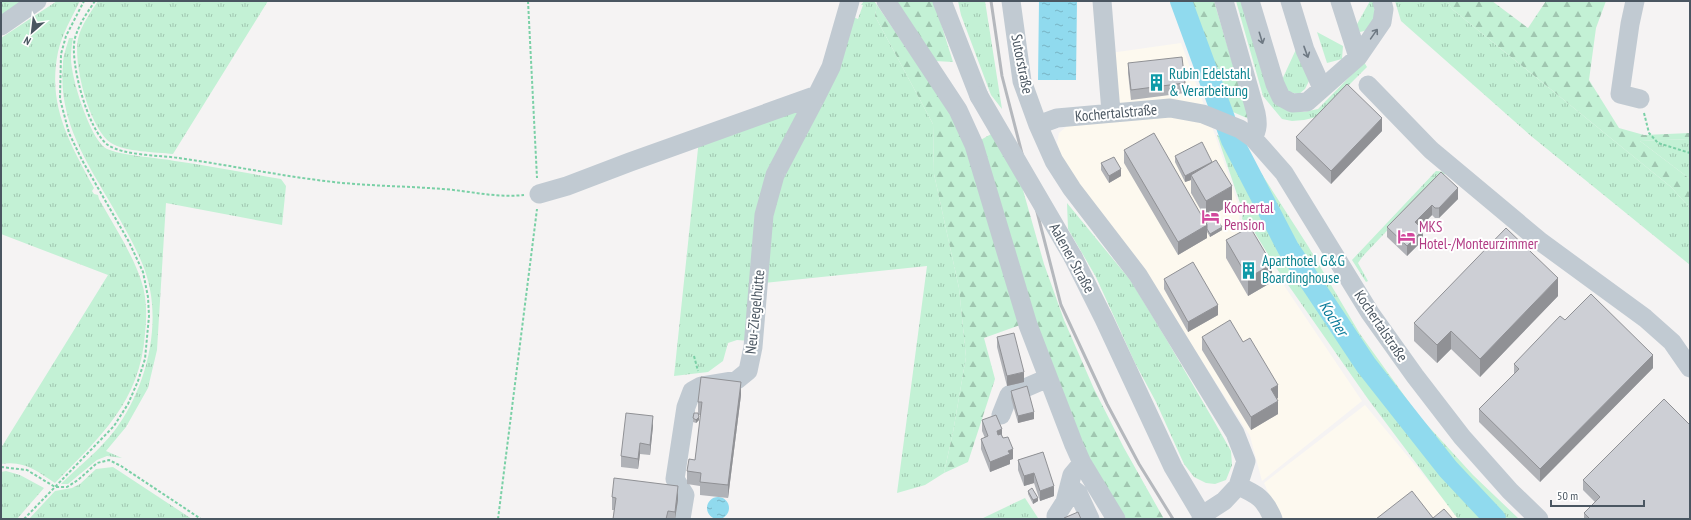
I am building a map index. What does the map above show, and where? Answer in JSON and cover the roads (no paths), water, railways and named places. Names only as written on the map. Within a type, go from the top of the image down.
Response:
[{"type":"street","points":[[1,26],[38,1]]},
{"type":"street","points":[[539,194],[567,186],[817,94],[831,67],[850,1]]},
{"type":"street","points":[[886,1],[958,110],[974,144],[1028,325],[1048,378],[1082,463],[1116,519]]},
{"type":"street","name":"Aalener Straße","points":[[942,1],[979,96],[1073,257],[1104,319],[1172,467],[1202,518]]},
{"type":"street","name":"Sutorstraße","points":[[1011,1],[1022,81],[1038,125]]},
{"type":"street","points":[[1102,1],[1112,112]]},
{"type":"street","points":[[1224,1],[1258,124],[1256,132],[1246,134]]},
{"type":"street","points":[[1250,1],[1275,84],[1281,98],[1292,103],[1307,102],[1358,57],[1382,22],[1384,9],[1382,1]]},
{"type":"street","points":[[1290,1],[1305,50],[1322,88]]},
{"type":"street","points":[[1340,1],[1358,57]]},
{"type":"street","points":[[1635,1],[1630,24],[1620,94],[1640,99]]},
{"type":"street","points":[[1368,85],[1431,150],[1540,242],[1645,318],[1672,342],[1690,368]]},
{"type":"street","name":"Neu-Ziegelhütte","points":[[681,519],[685,496],[675,479],[686,407],[692,391],[701,386],[737,380],[748,371],[754,347],[764,215],[768,195],[775,175],[817,94]]},
{"type":"street","name":"Kochertalstraße","points":[[1038,125],[1057,118],[1170,108],[1204,114],[1246,134],[1284,173],[1370,313],[1415,376],[1462,437],[1510,491],[1539,519]]},
{"type":"street","points":[[1038,125],[1054,161],[1072,189],[1138,275],[1235,433],[1246,462],[1238,486],[1224,501],[1202,518]]},
{"type":"street","points":[[1001,415],[1008,395],[1048,378]]},
{"type":"street","points":[[1057,518],[1065,502],[1072,475],[1082,463]]},
{"type":"street","points":[[1069,486],[1078,493],[1090,519]]},
{"type":"street","points":[[1238,486],[1258,495],[1269,508],[1273,519]]},
{"type":"water","points":[[1039,1],[1077,1],[1076,80],[1038,80]]},
{"type":"water","points":[[718,497],[726,500],[729,508],[726,516],[718,519],[710,516],[707,508],[710,500]]},
{"type":"waterway","name":"Kocher","points":[[1181,1],[1232,140],[1288,248],[1366,365],[1448,469],[1495,519]]},
{"type":"railway","points":[[991,1],[1002,76],[1061,305],[1107,404],[1139,464],[1173,519]]},
{"type":"place","name":"Rubin Edelstahl & Verarbeitung","points":[[1156,83]]},
{"type":"place","name":"Kochertal Pension","points":[[1211,217]]},
{"type":"place","name":"MKS Hotel-/Monteurzimmer","points":[[1406,236]]},
{"type":"place","name":"Aparthotel G&G Boardinghouse","points":[[1249,270]]}]
